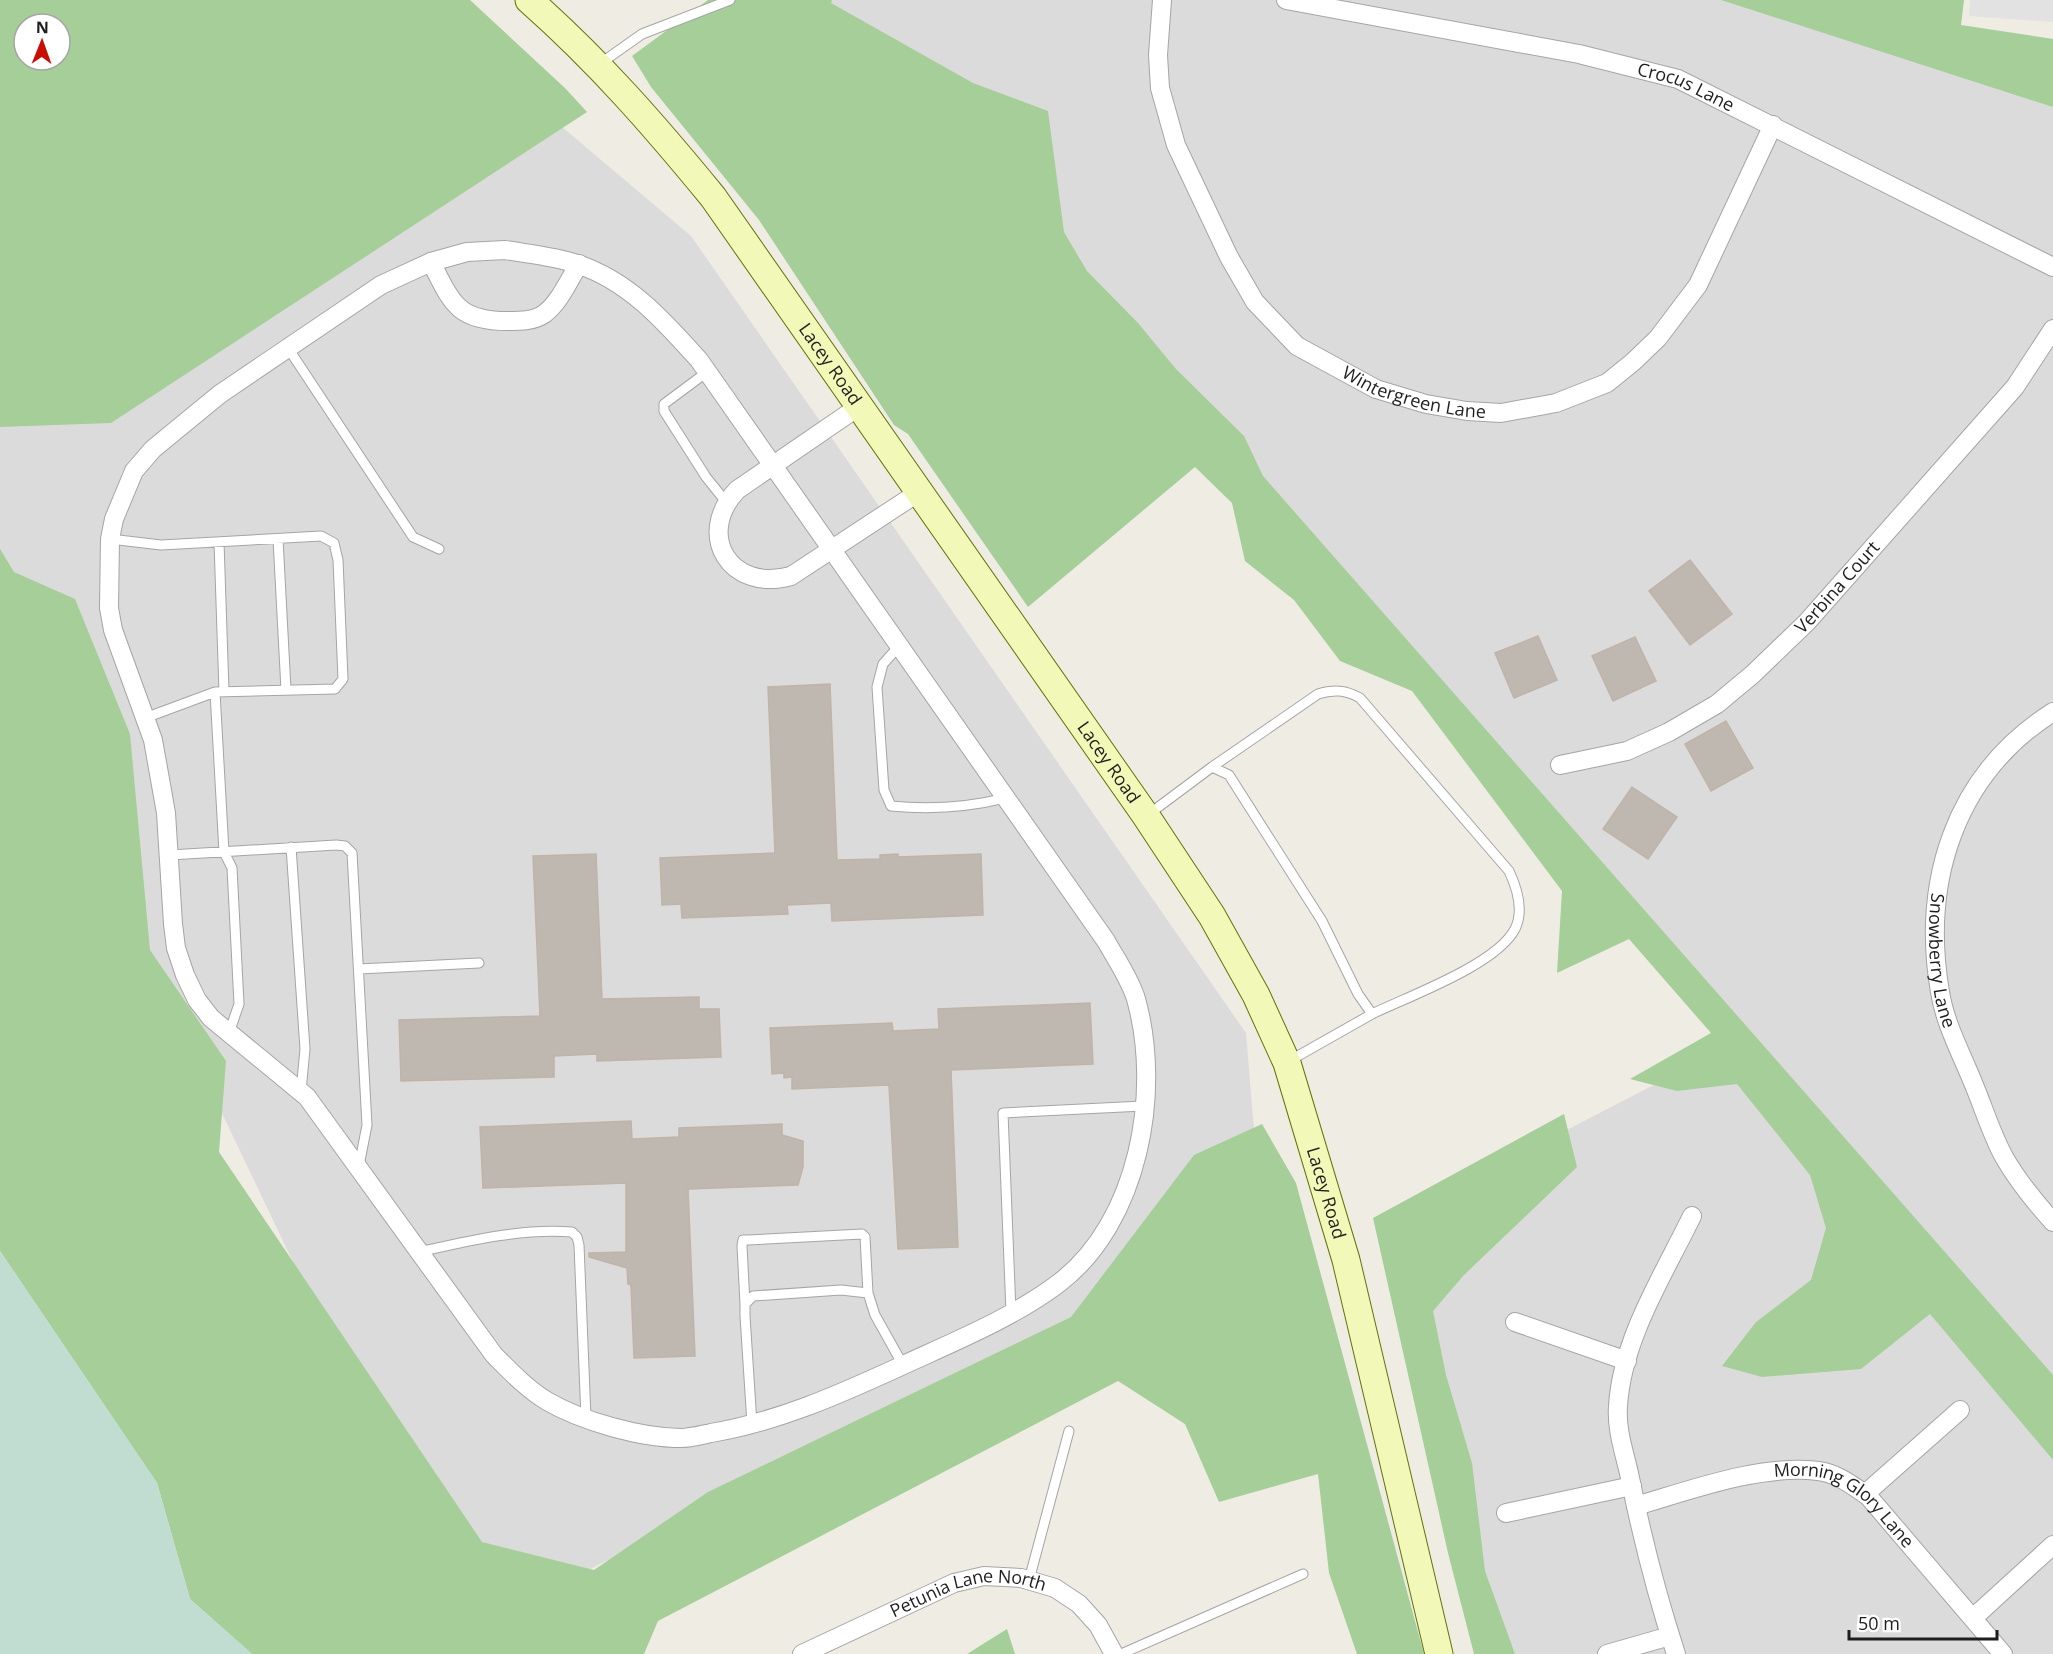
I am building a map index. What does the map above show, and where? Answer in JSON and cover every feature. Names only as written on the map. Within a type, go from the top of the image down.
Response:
[{"type":"main road","name":"Lacey Road","points":[[529,0],[599,65],[713,197],[1146,816],[1212,916],[1256,995],[1287,1063],[1346,1260],[1439,1654]]},
{"type":"street","name":"Wintergreen Lane","points":[[1162,0],[1158,55],[1160,88],[1176,145],[1229,257],[1255,302],[1297,346],[1376,388],[1426,404],[1467,411],[1502,413],[1557,403],[1607,383],[1658,338],[1698,285],[1773,125]]},
{"type":"street","name":"Crocus Lane","points":[[1286,0],[1579,54],[1667,76],[1773,125],[2053,267]]},
{"type":"street","points":[[505,250],[554,257],[579,264],[622,286],[656,312],[707,372],[1106,941],[1135,996],[1144,1036],[1146,1070],[1143,1106],[1139,1149],[1131,1180],[1113,1219],[1095,1247],[1060,1283],[1011,1312],[821,1402],[752,1424],[681,1438],[607,1427],[547,1401],[520,1381],[494,1355],[301,1091],[228,1034],[197,1000],[182,966],[173,924],[170,855],[153,740],[112,630],[109,608],[110,539],[114,519],[134,471],[153,449],[220,394],[381,285],[431,262],[467,252],[505,250]]},
{"type":"street","points":[[431,262],[451,300],[462,311],[484,321],[528,321],[543,315],[554,304],[579,264]]},
{"type":"street","name":"Verbina Court","points":[[1560,765],[1627,751],[1669,732],[1717,704],[1754,674],[1807,622],[2014,387],[2053,329]]},
{"type":"street","points":[[858,407],[737,490],[726,502],[719,518],[717,533],[726,556],[737,570],[750,578],[772,582],[791,576],[919,492]]},
{"type":"street","name":"Snowberry Lane","points":[[2053,712],[2025,730],[1995,759],[1972,791],[1953,831],[1942,865],[1936,895],[1934,933],[1940,993],[2004,1157],[2033,1199],[2053,1222]]},
{"type":"street","points":[[1676,1654],[1636,1506],[1618,1415],[1627,1361],[1637,1330],[1692,1216]]},
{"type":"street","points":[[1515,1322],[1627,1361]]},
{"type":"street","points":[[1865,1494],[1960,1410]]},
{"type":"street","name":"Morning Glory Lane","points":[[1636,1506],[1718,1482],[1784,1471],[1820,1471],[1845,1481],[1865,1494],[2003,1654]]},
{"type":"street","points":[[1506,1513],[1632,1486]]},
{"type":"street","points":[[1973,1618],[2053,1545]]},
{"type":"street","name":"Petunia Lane North","points":[[802,1654],[954,1583],[984,1576],[1029,1580],[1055,1588],[1079,1604],[1098,1625],[1114,1654]]},
{"type":"street","points":[[1607,1654],[1670,1636]]},
{"type":"lane","points":[[599,65],[642,34],[730,0]]},
{"type":"lane","points":[[288,348],[413,537],[439,549]]},
{"type":"lane","points":[[707,372],[664,404],[664,411],[688,450],[726,502]]},
{"type":"lane","points":[[110,539],[161,544],[321,536],[334,543],[338,560],[343,679],[335,689],[219,692],[145,718]]},
{"type":"lane","points":[[278,539],[286,690]]},
{"type":"lane","points":[[219,542],[219,692],[224,852],[232,868],[239,1004],[228,1034]]},
{"type":"lane","points":[[899,646],[883,664],[877,687],[884,790],[891,807],[977,805],[1006,798]]},
{"type":"lane","points":[[1146,816],[1318,694],[1331,690],[1349,692],[1360,698],[1509,871],[1516,887],[1518,915],[1516,928],[1506,942],[1482,961],[1372,1014],[1338,1036],[1287,1063]]},
{"type":"lane","points":[[1212,767],[1229,775],[1294,875],[1322,921],[1358,994],[1372,1014]]},
{"type":"lane","points":[[170,855],[336,845],[345,846],[352,852],[367,1125],[359,1168]]},
{"type":"lane","points":[[291,848],[305,1049],[301,1091]]},
{"type":"lane","points":[[359,969],[479,963]]},
{"type":"lane","points":[[1011,1312],[1003,1113],[1143,1106]]},
{"type":"lane","points":[[419,1252],[546,1230],[572,1232],[577,1237],[579,1245],[586,1418]]},
{"type":"lane","points":[[752,1424],[743,1240],[862,1234],[868,1293],[875,1315],[903,1365]]},
{"type":"lane","points":[[745,1304],[753,1296],[841,1290],[868,1293]]},
{"type":"lane","points":[[1029,1580],[1069,1431]]},
{"type":"lane","points":[[1121,1654],[1303,1574]]},
{"type":"shaded area","points":[[819,0],[1842,0],[2053,97],[2053,1654],[1498,1654],[1390,1221],[1737,1042]]},
{"type":"shaded area","points":[[1970,0],[2053,0],[2053,22],[1969,16]]},
{"type":"shaded area","points":[[529,99],[691,236],[1246,1033],[1262,1226],[469,1631],[22,694],[0,621],[0,360]]},
{"type":"green space","points":[[0,0],[470,0],[566,89],[587,112],[111,423],[0,427]]},
{"type":"green space","points":[[708,0],[832,0],[831,3],[973,83],[1048,111],[1064,232],[1087,271],[1138,323],[1176,369],[1244,436],[1263,476],[2053,1375],[2053,1460],[1930,1314],[1861,1369],[1762,1377],[1722,1366],[1756,1322],[1811,1280],[1826,1228],[1810,1175],[1737,1084],[1677,1091],[1630,1079],[1711,1033],[1629,939],[1557,973],[1562,891],[1412,691],[1340,661],[1294,600],[1245,561],[1232,503],[1195,467],[1028,607],[908,434],[894,425],[759,220],[651,87],[632,56]]},
{"type":"green space","points":[[1721,0],[1964,0],[1961,25],[2053,39],[2053,107]]},
{"type":"green space","points":[[0,549],[14,572],[75,599],[130,734],[150,950],[226,1061],[219,1152],[482,1542],[594,1570],[708,1492],[1071,1317],[1194,1155],[1262,1124],[1296,1183],[1424,1654],[1357,1654],[1329,1573],[1318,1474],[1219,1502],[1185,1424],[1118,1381],[658,1621],[644,1654],[252,1654],[190,1599],[157,1483],[0,1251]]},
{"type":"green space","points":[[1564,1114],[1577,1167],[1464,1275],[1433,1311],[1446,1375],[1472,1463],[1485,1571],[1515,1654],[1474,1654],[1448,1553],[1373,1218]]},
{"type":"green space","points":[[0,1251],[157,1483],[190,1599],[252,1654],[0,1654]]},
{"type":"green space","points":[[1007,1629],[1015,1654],[967,1654]]},
{"type":"building","points":[[1690,560],[1732,614],[1690,645],[1649,591]]},
{"type":"building","points":[[1538,636],[1557,680],[1514,698],[1495,653]]},
{"type":"building","points":[[1635,637],[1656,681],[1613,701],[1592,656]]},
{"type":"building","points":[[830,684],[837,860],[880,859],[880,855],[898,854],[898,857],[981,854],[983,915],[832,921],[831,903],[787,905],[788,914],[682,918],[681,904],[662,905],[660,858],[775,853],[768,687]]},
{"type":"building","points":[[1726,721],[1753,768],[1711,791],[1685,744]]},
{"type":"building","points":[[1632,787],[1677,817],[1648,859],[1603,829]]},
{"type":"building","points":[[596,854],[602,999],[699,997],[699,1009],[719,1009],[721,1057],[597,1061],[597,1054],[554,1056],[554,1077],[401,1081],[399,1020],[540,1016],[533,856]]},
{"type":"building","points":[[1090,1003],[1093,1064],[951,1070],[958,1247],[898,1249],[889,1085],[792,1089],[792,1077],[784,1078],[784,1073],[772,1074],[770,1028],[892,1023],[893,1031],[939,1029],[938,1009]]},
{"type":"building","points":[[631,1121],[632,1139],[679,1137],[679,1128],[782,1124],[782,1135],[803,1141],[803,1167],[798,1185],[688,1189],[695,1356],[634,1358],[631,1285],[628,1284],[627,1268],[589,1257],[589,1253],[626,1252],[626,1183],[483,1188],[480,1127]]}]
